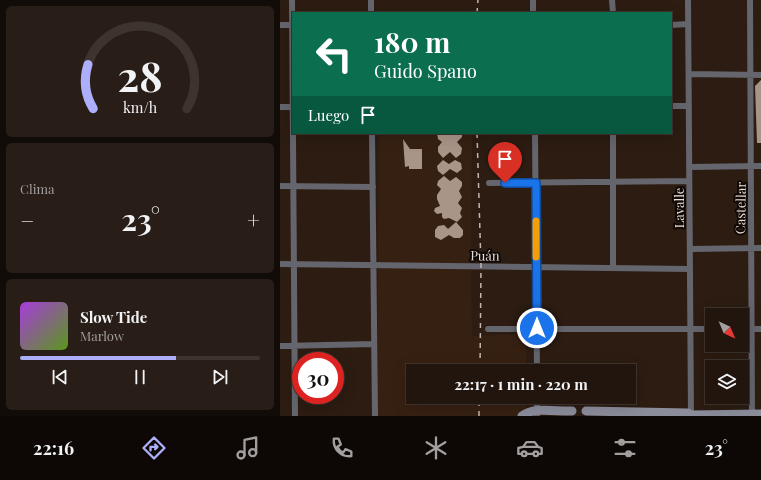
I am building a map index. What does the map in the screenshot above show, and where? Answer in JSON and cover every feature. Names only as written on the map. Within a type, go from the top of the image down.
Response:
[{"type":"main road","points":[[522,416],[525,413],[572,413],[576,407],[581,407],[587,414],[614,416]]},
{"type":"main road","points":[[587,414],[688,413],[690,416],[755,414]]},
{"type":"street","points":[[292,0],[292,12]]},
{"type":"street","points":[[371,0],[371,12]]},
{"type":"street","points":[[533,0],[533,12]]},
{"type":"street","points":[[612,0],[613,12]]},
{"type":"street","name":"Lavalle","points":[[688,0],[690,416]]},
{"type":"street","name":"Castellar","points":[[750,0],[750,248],[751,329],[755,414]]},
{"type":"street","points":[[672,25],[688,24]]},
{"type":"street","points":[[280,26],[292,25]]},
{"type":"street","points":[[689,74],[761,75]]},
{"type":"street","points":[[672,106],[689,106]]},
{"type":"street","points":[[280,107],[292,107]]},
{"type":"street","points":[[293,134],[295,416]]},
{"type":"street","points":[[372,134],[375,416]]},
{"type":"street","points":[[535,134],[537,364]]},
{"type":"street","points":[[613,134],[613,267]]},
{"type":"street","points":[[689,167],[761,166]]},
{"type":"street","points":[[489,183],[689,181]]},
{"type":"street","points":[[280,186],[373,187]]},
{"type":"street","points":[[690,249],[761,248]]},
{"type":"street","name":"Puán","points":[[280,264],[373,264],[536,268],[689,268]]},
{"type":"street","points":[[488,329],[705,328]]},
{"type":"street","points":[[751,329],[761,329]]},
{"type":"street","points":[[280,346],[374,344]]},
{"type":"shaded area","points":[[379,134],[472,134],[472,336],[526,334],[526,364],[406,364],[406,404],[526,404],[526,416],[377,416]]},
{"type":"building","points":[[761,80],[761,143],[757,143],[755,86]]},
{"type":"building","points":[[437,134],[462,134],[462,137],[457,142],[462,148],[461,154],[456,158],[450,152],[443,158],[438,152],[438,147],[442,142],[438,139]]},
{"type":"building","points":[[403,139],[410,149],[422,149],[422,169],[409,169],[409,166],[405,167]]},
{"type":"building","points":[[443,160],[449,164],[455,160],[461,163],[462,169],[457,173],[450,169],[443,175],[438,171],[437,166]]},
{"type":"building","points":[[444,176],[450,181],[456,177],[462,182],[462,186],[459,191],[462,197],[458,203],[462,208],[460,213],[462,217],[457,222],[449,218],[444,219],[442,217],[442,213],[437,214],[434,211],[435,208],[440,206],[437,199],[437,195],[441,189],[437,185],[438,181]]},
{"type":"building","points":[[456,222],[463,230],[463,235],[460,238],[454,238],[449,235],[441,240],[435,237],[435,230],[438,226],[444,225],[448,229]]},
{"type":"railway","points":[[477,12],[478,0]]},
{"type":"railway","points":[[477,134],[481,266],[480,364]]},
{"type":"railway","points":[[479,404],[479,416]]},
{"type":"slow traffic","points":[[536,221],[536,257]]},
{"type":"route","points":[[505,183],[536,183],[537,328]]}]
